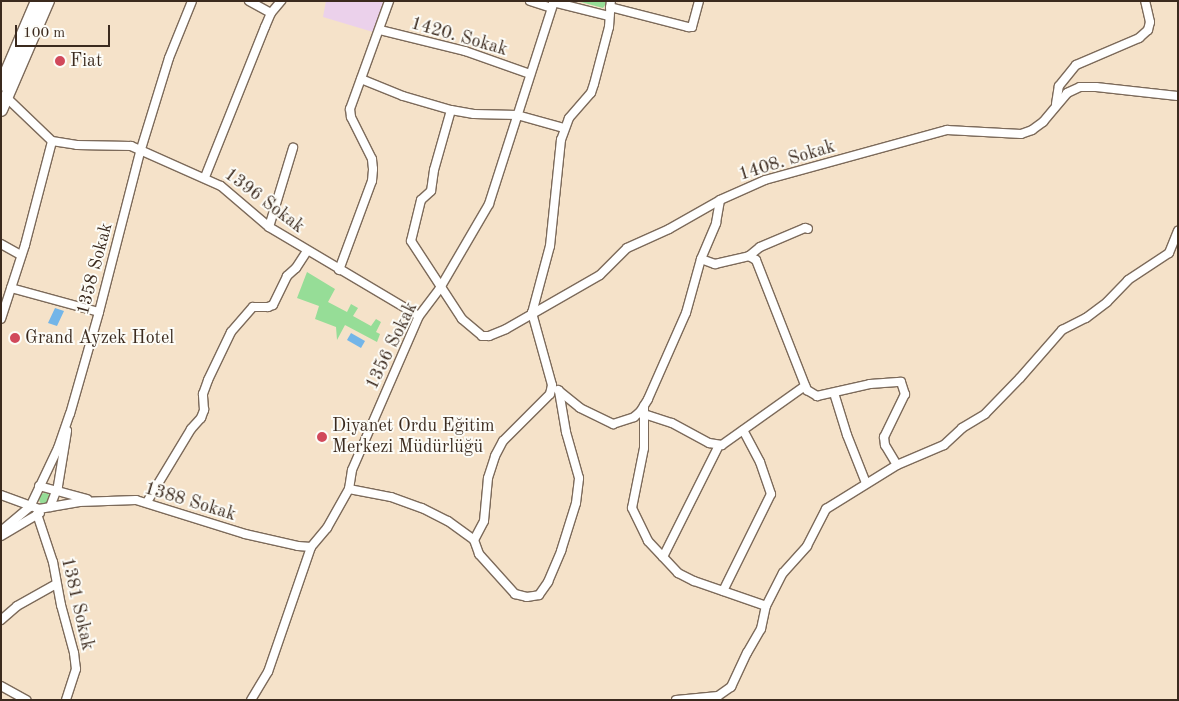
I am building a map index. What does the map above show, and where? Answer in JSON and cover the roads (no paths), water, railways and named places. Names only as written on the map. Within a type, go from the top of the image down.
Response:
[{"type":"highway","points":[[1,84],[37,1]]},
{"type":"highway","points":[[1,110],[48,1]]},
{"type":"street","name":"1358 Sokak","points":[[1,531],[30,507],[58,448],[70,414],[99,312],[141,150],[169,58],[192,1]]},
{"type":"street","points":[[249,1],[271,13]]},
{"type":"street","points":[[204,177],[271,13],[282,1]]},
{"type":"street","points":[[339,270],[372,182],[372,159],[351,117],[350,109],[389,1]]},
{"type":"street","points":[[530,1],[609,16]]},
{"type":"street","points":[[474,540],[484,520],[488,478],[494,456],[503,441],[550,394],[552,385],[532,314],[550,246],[561,140],[564,128],[569,118],[591,94],[601,64],[610,4],[692,27],[699,1]]},
{"type":"street","points":[[1056,106],[1059,86],[1076,65],[1139,38],[1148,30],[1150,22],[1145,1]]},
{"type":"street","name":"1356 Sokak","points":[[251,700],[268,672],[311,547],[327,528],[349,489],[352,470],[419,316],[440,288],[489,204],[553,4]]},
{"type":"street","name":"1420. Sokak","points":[[380,30],[465,51],[530,74]]},
{"type":"street","points":[[361,80],[403,96],[451,110],[474,114],[517,115],[564,128]]},
{"type":"street","name":"1408. Sokak","points":[[451,110],[434,170],[431,192],[421,200],[411,241],[462,319],[482,336],[489,336],[506,329],[600,275],[627,248],[669,229],[720,200],[765,180],[947,130],[1021,134],[1032,130],[1043,122],[1067,93],[1080,87],[1178,96]]},
{"type":"street","points":[[1,319],[21,256],[52,141],[6,98]]},
{"type":"street","name":"1396 Sokak","points":[[52,141],[77,145],[131,146],[204,177],[221,186],[269,227],[419,316]]},
{"type":"street","points":[[269,227],[293,148]]},
{"type":"street","points":[[720,200],[716,223],[701,259],[686,313],[644,410],[644,448],[632,508],[648,541],[678,573],[766,606]]},
{"type":"street","points":[[701,259],[715,264],[749,256],[760,247],[808,228]]},
{"type":"street","points":[[676,700],[718,696],[732,687],[747,653],[761,629],[766,606],[783,573],[807,546],[826,509],[897,465],[944,445],[962,428],[985,414],[1062,330],[1086,318],[1107,302],[1128,280],[1169,253],[1178,231]]},
{"type":"street","points":[[1,244],[21,256]]},
{"type":"street","points":[[147,502],[191,429],[201,418],[204,410],[203,394],[231,332],[253,307],[273,305],[287,276],[296,268],[307,251]]},
{"type":"street","points":[[749,256],[760,265],[807,390],[817,396],[870,384],[901,382],[905,394],[884,437],[885,445],[897,465]]},
{"type":"street","points":[[11,288],[99,312]]},
{"type":"street","points":[[552,385],[580,408],[613,424],[634,417],[644,410]]},
{"type":"street","points":[[663,557],[719,445],[805,386]]},
{"type":"street","points":[[349,489],[391,497],[422,508],[448,521],[474,540],[479,554],[515,594],[527,597],[539,595],[548,582],[576,503],[579,478],[566,432],[559,391]]},
{"type":"street","points":[[834,392],[847,435],[866,484]]},
{"type":"street","points":[[644,410],[709,443],[719,445]]},
{"type":"street","points":[[1,536],[52,506],[57,491],[70,414]]},
{"type":"street","points":[[723,591],[771,494],[760,462],[742,430]]},
{"type":"street","points":[[39,486],[96,501]]},
{"type":"street","points":[[1,495],[30,507]]},
{"type":"street","name":"1388 Sokak","points":[[30,507],[39,509],[96,501],[136,500],[245,534],[298,546],[311,547]]},
{"type":"street","name":"1381 Sokak","points":[[37,514],[53,562],[56,584],[76,669],[66,700]]},
{"type":"street","points":[[1,620],[17,606],[56,584]]},
{"type":"street","points":[[1,686],[26,700]]},
{"type":"water","points":[[55,308],[64,311],[57,326],[48,323]]},
{"type":"water","points":[[351,333],[365,341],[361,348],[347,340]]},
{"type":"place","name":"Fiat","points":[[60,61]]},
{"type":"place","name":"Grand Ayzek Hotel","points":[[15,338]]},
{"type":"place","name":"Diyanet Ordu Eğitim Merkezi Müdürlüğü","points":[[322,437]]}]
